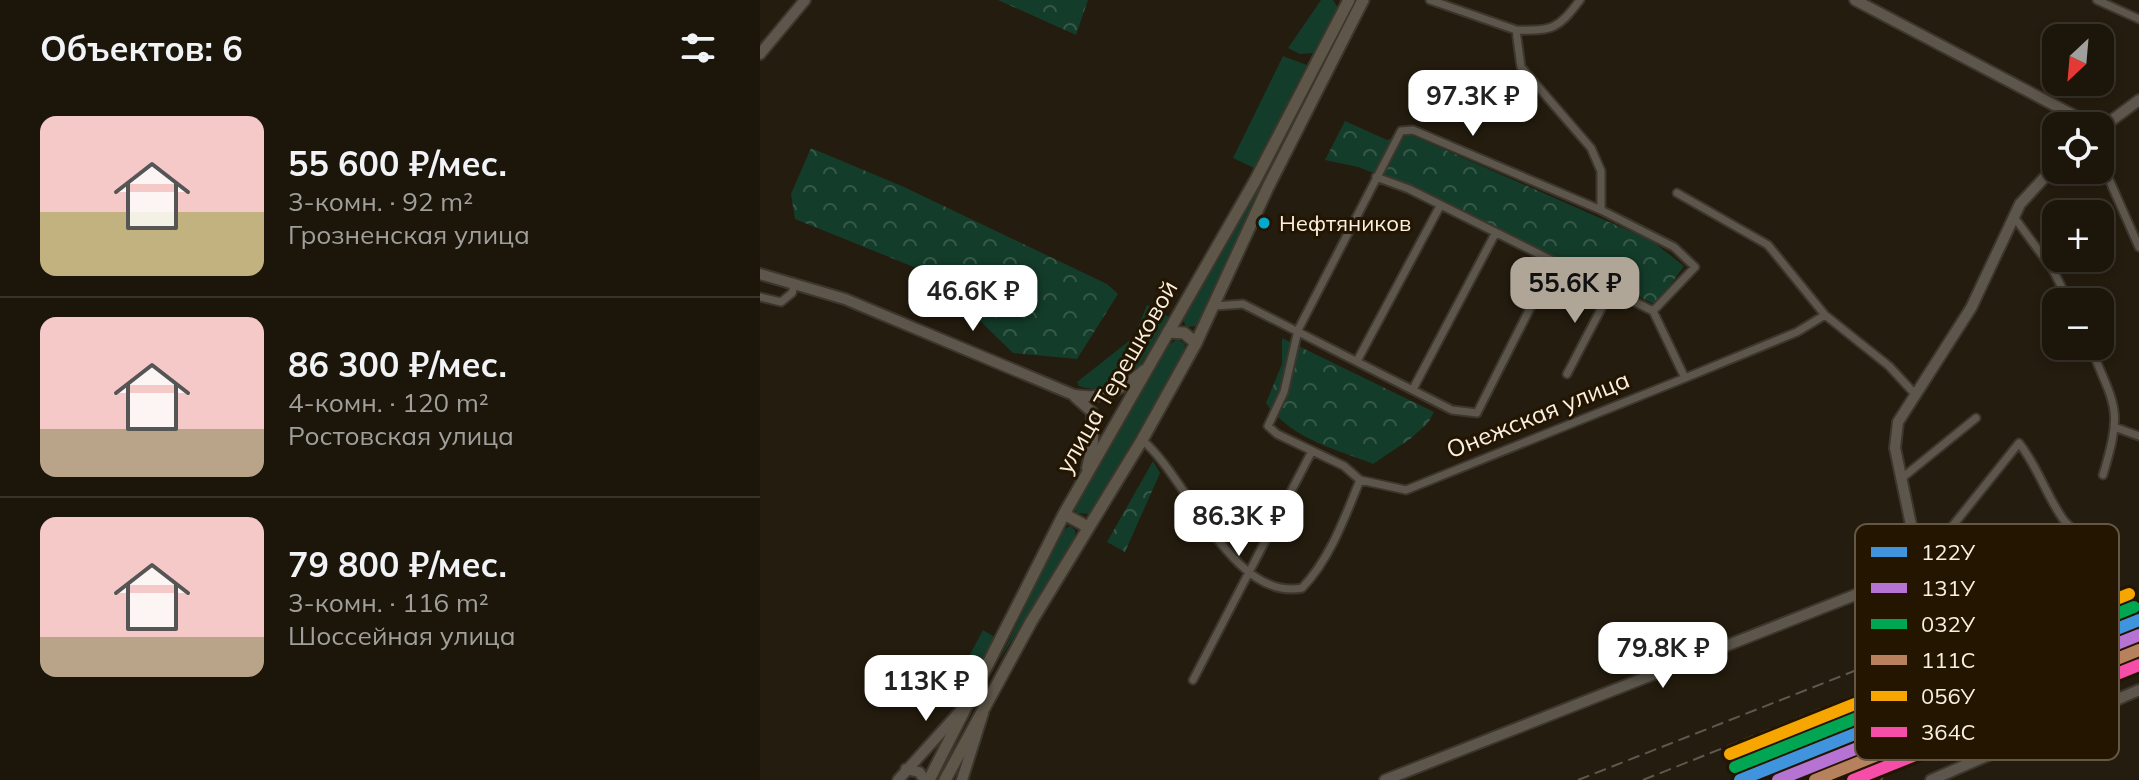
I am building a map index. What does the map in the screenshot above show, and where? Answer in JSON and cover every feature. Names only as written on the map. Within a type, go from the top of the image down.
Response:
[{"type":"main road","name":"улица Терешковой","points":[[927,780],[1086,472],[1255,181],[1349,0]]},
{"type":"main road","name":"улица Терешковой","points":[[945,780],[984,706],[1196,343],[1268,187],[1363,0]]},
{"type":"main road","points":[[1168,332],[1184,333],[1196,343]]},
{"type":"main road","points":[[1064,514],[1088,527]]},
{"type":"main road","points":[[980,679],[995,687]]},
{"type":"street","points":[[760,54],[805,0]]},
{"type":"street","points":[[1430,0],[1516,30],[1542,31],[1560,26],[1580,0]]},
{"type":"street","points":[[1855,0],[2067,112]]},
{"type":"street","points":[[2097,0],[2139,19]]},
{"type":"street","points":[[1516,30],[1521,67],[1591,148],[1601,171],[1601,210]]},
{"type":"street","points":[[2114,119],[2139,100]]},
{"type":"street","points":[[1298,330],[1376,177],[1401,131],[1406,128],[1601,210],[1674,247],[1695,267],[1653,311]]},
{"type":"street","points":[[1376,177],[1653,311],[1685,378]]},
{"type":"street","points":[[1912,524],[1894,434],[1914,393],[1971,308],[2014,217],[2042,178]]},
{"type":"street","points":[[2111,184],[2139,247]]},
{"type":"street","points":[[1677,193],[1768,245],[1825,315],[1889,366],[1914,393]]},
{"type":"street","points":[[1357,361],[1440,206]]},
{"type":"street","points":[[2014,217],[2053,270],[2062,288]]},
{"type":"street","points":[[1413,389],[1495,234]]},
{"type":"street","points":[[1215,306],[1243,304],[1452,410],[1477,413],[1553,263]]},
{"type":"street","points":[[760,274],[875,311],[1074,395],[1095,399],[1109,395],[1124,388],[1146,369]]},
{"type":"street","points":[[760,297],[781,302],[792,293],[795,283]]},
{"type":"street","points":[[1567,374],[1611,290]]},
{"type":"street","name":"Онежская улица","points":[[1298,330],[1284,392],[1268,426],[1344,466],[1360,480],[1406,490],[1797,332],[1825,315]]},
{"type":"street","points":[[2096,360],[2117,410],[2117,428],[2103,475]]},
{"type":"street","points":[[1074,395],[1092,412],[1095,428],[1086,472]]},
{"type":"street","points":[[1902,478],[1976,418]]},
{"type":"street","points":[[2117,428],[2139,436]]},
{"type":"street","points":[[1142,440],[1156,451],[1184,495],[1249,572],[1273,587],[1302,588],[1338,532],[1360,480]]},
{"type":"street","points":[[1954,524],[2019,443],[2034,462],[2061,517],[2068,524]]},
{"type":"street","points":[[1193,680],[1312,451]]},
{"type":"street","points":[[1385,780],[1855,593]]},
{"type":"street","points":[[2119,699],[2139,690]]},
{"type":"street","points":[[898,780],[970,699]]},
{"type":"street","points":[[962,780],[981,728],[984,706]]},
{"type":"street","points":[[1931,780],[1977,760]]},
{"type":"street","points":[[906,769],[919,772],[927,780]]},
{"type":"green space","points":[[998,0],[1088,0],[1076,35]]},
{"type":"green space","points":[[1321,0],[1333,0],[1338,8],[1314,53],[1300,54],[1288,48]]},
{"type":"green space","points":[[1283,56],[1307,65],[1254,168],[1233,158]]},
{"type":"green space","points":[[1345,121],[1387,140],[1407,133],[1652,241],[1684,266],[1656,305],[1400,183],[1358,167],[1325,160]]},
{"type":"green space","points":[[1280,146],[1196,326],[1186,327],[1182,317]]},
{"type":"green space","points":[[811,148],[904,187],[1107,284],[1118,294],[1077,359],[1013,353],[973,314],[961,294],[941,278],[795,219],[791,194]]},
{"type":"green space","points":[[1147,305],[1169,317],[1135,371],[1111,387],[1096,389],[1079,386],[1077,382],[1134,337]]},
{"type":"green space","points":[[1282,338],[1434,412],[1428,423],[1410,439],[1373,464],[1314,441],[1288,425],[1266,403],[1282,364]]},
{"type":"green space","points":[[1177,339],[1185,344],[1184,354],[1089,514],[1077,513],[1074,508],[1078,500],[1169,345]]},
{"type":"green space","points":[[1153,461],[1160,473],[1125,552],[1107,542]]},
{"type":"green space","points":[[1070,526],[1075,530],[1075,538],[999,661],[1061,532]]},
{"type":"green space","points":[[983,630],[993,636],[986,659],[976,676],[956,688],[954,684]]},
{"type":"railway","points":[[2119,607],[2139,603]]},
{"type":"railway","points":[[1578,780],[1855,671]]},
{"type":"railway","points":[[1643,780],[1855,695]]},
{"type":"railway","points":[[1815,780],[1855,759]]},
{"type":"railway","points":[[1881,780],[1892,760]]},
{"type":"transit line","name":"056У","points":[[2119,598],[2129,594]]},
{"type":"transit line","name":"032У","points":[[2119,613],[2134,607]]},
{"type":"transit line","name":"122У","points":[[2119,628],[2139,620]]},
{"type":"transit line","name":"131У","points":[[2119,643],[2139,635]]},
{"type":"transit line","name":"111С","points":[[2119,658],[2139,650]]},
{"type":"transit line","name":"364С","points":[[2119,673],[2139,665]]},
{"type":"transit line","name":"056У","points":[[1730,754],[1855,704]]},
{"type":"transit line","name":"032У","points":[[1735,767],[1855,719]]},
{"type":"transit line","name":"122У","points":[[1740,780],[1855,734]]},
{"type":"transit line","name":"131У","points":[[1778,780],[1855,749]]},
{"type":"transit line","name":"111С","points":[[1815,780],[1865,760]]},
{"type":"transit line","name":"364С","points":[[1853,780],[1903,760]]},
{"type":"place","name":"Нефтяников","points":[[1264,223]]}]
